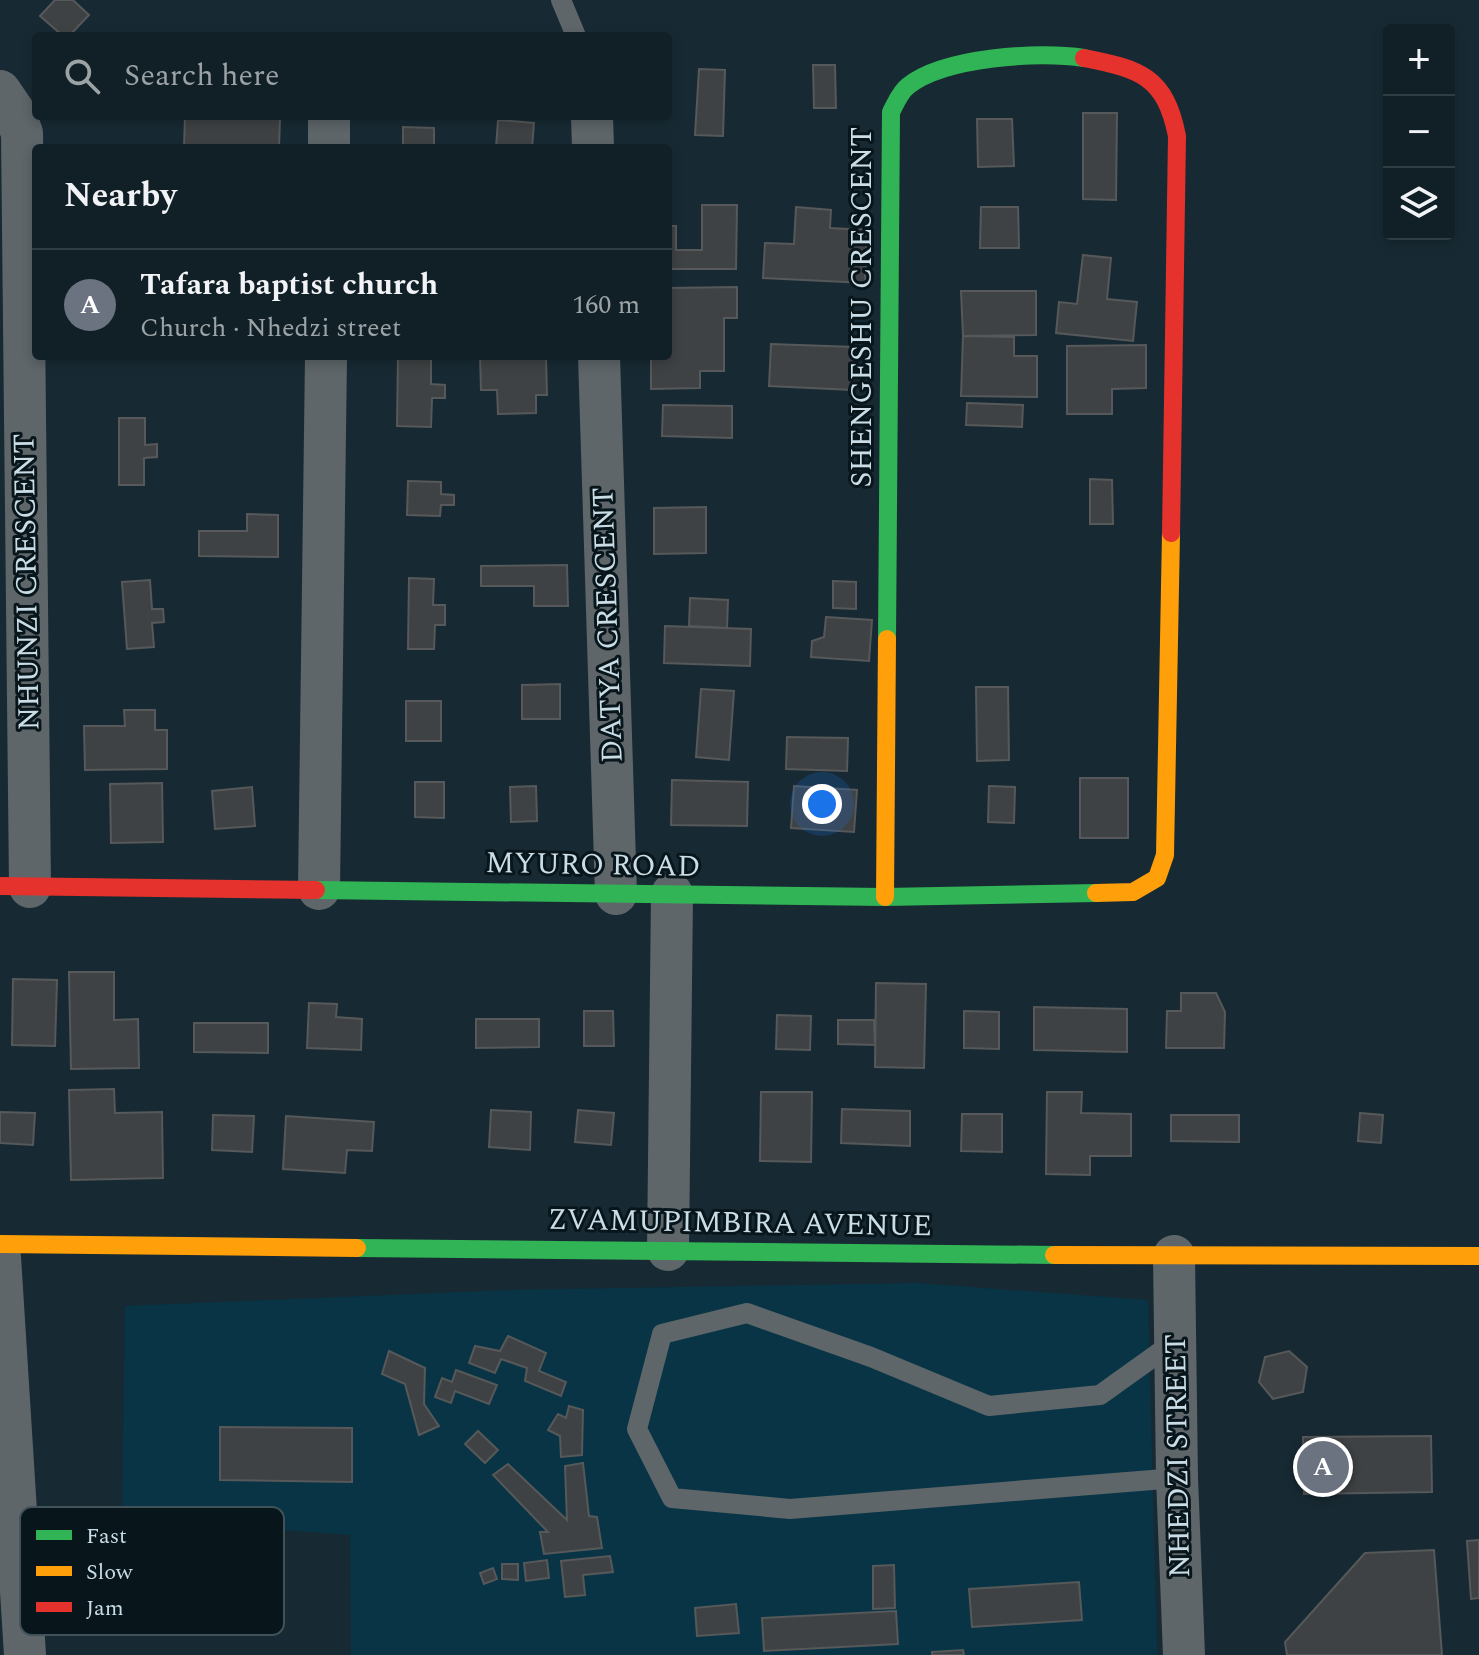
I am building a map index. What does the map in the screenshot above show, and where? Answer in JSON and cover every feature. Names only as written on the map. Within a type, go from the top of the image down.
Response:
[{"type":"street","name":"SHENGESHU CRESCENT","points":[[885,897],[891,112],[906,87],[935,71],[1010,57],[1047,54],[1111,63],[1154,83],[1172,114],[1178,144],[1165,855]]},
{"type":"street","name":"NHUNZI CRESCENT","points":[[0,91],[13,110],[22,133],[15,886]]},
{"type":"street","points":[[329,120],[329,144]]},
{"type":"street","points":[[592,120],[593,144]]},
{"type":"street","points":[[319,889],[326,360]]},
{"type":"street","name":"DATYA CRESCENT","points":[[599,360],[616,894]]},
{"type":"street","name":"MYURO ROAD","points":[[15,886],[885,897],[1133,892],[1157,878],[1165,855]]},
{"type":"street","points":[[668,1250],[672,894]]},
{"type":"street","name":"ZVAMUPIMBIRA AVENUE","points":[[0,1244],[1174,1256],[1479,1256]]},
{"type":"street","name":"NHEDZI STREET","points":[[1174,1256],[1177,1478],[1184,1655]]},
{"type":"street","points":[[0,1257],[10,1554],[20,1621]]},
{"type":"street","points":[[22,1635],[25,1655]]},
{"type":"lane","points":[[561,0],[574,32]]},
{"type":"lane","points":[[1175,1342],[1100,1395],[989,1406],[871,1357],[747,1313],[662,1334],[637,1429],[672,1498],[790,1509],[1177,1478]]},
{"type":"shaded area","points":[[915,1283],[1148,1300],[1157,1655],[351,1655],[350,1535],[284,1530],[284,1507],[122,1507],[125,1306],[509,1290]]},
{"type":"building","points":[[55,0],[73,0],[89,15],[73,32],[58,32],[40,16]]},
{"type":"building","points":[[813,65],[835,65],[836,108],[814,108]]},
{"type":"building","points":[[699,69],[725,70],[723,136],[695,135]]},
{"type":"building","points":[[1083,113],[1117,113],[1116,200],[1083,199]]},
{"type":"building","points":[[977,119],[1012,119],[1014,166],[978,167]]},
{"type":"building","points":[[185,120],[280,120],[279,144],[184,144]]},
{"type":"building","points":[[498,120],[534,123],[532,144],[496,144]]},
{"type":"building","points":[[403,127],[434,128],[434,144],[403,144]]},
{"type":"building","points":[[702,205],[737,205],[736,269],[672,269],[672,226],[676,226],[676,250],[702,250]]},
{"type":"building","points":[[796,207],[831,210],[830,228],[867,230],[865,283],[763,278],[765,243],[794,244]]},
{"type":"building","points":[[981,207],[1018,207],[1019,248],[980,248]]},
{"type":"building","points":[[1083,255],[1111,258],[1107,299],[1137,302],[1133,341],[1056,333],[1059,302],[1077,304]]},
{"type":"building","points":[[737,287],[737,318],[724,318],[724,371],[700,371],[700,388],[651,389],[651,360],[672,360],[672,288]]},
{"type":"building","points":[[961,291],[1036,291],[1036,335],[963,336]]},
{"type":"building","points":[[963,336],[1014,337],[1014,356],[1037,356],[1037,397],[961,396]]},
{"type":"building","points":[[771,344],[854,347],[852,390],[769,386]]},
{"type":"building","points":[[1146,345],[1146,388],[1112,389],[1112,414],[1067,414],[1067,346]]},
{"type":"building","points":[[398,360],[431,360],[431,384],[445,385],[445,398],[432,398],[431,427],[397,426]]},
{"type":"building","points":[[480,360],[546,360],[547,395],[536,395],[536,413],[498,414],[497,390],[481,390]]},
{"type":"building","points":[[967,403],[1023,405],[1022,427],[966,425]]},
{"type":"building","points":[[663,405],[732,406],[732,438],[662,436]]},
{"type":"building","points":[[119,418],[145,418],[145,445],[157,444],[157,457],[144,458],[144,485],[119,485]]},
{"type":"building","points":[[1090,479],[1112,480],[1113,524],[1090,524]]},
{"type":"building","points":[[408,481],[441,482],[441,494],[454,495],[454,505],[441,505],[440,516],[407,515]]},
{"type":"building","points":[[706,507],[706,553],[654,554],[654,508]]},
{"type":"building","points":[[247,514],[278,515],[278,557],[199,556],[199,531],[247,531]]},
{"type":"building","points":[[567,565],[568,606],[534,606],[534,586],[481,586],[481,566]]},
{"type":"building","points":[[409,578],[434,579],[433,605],[445,605],[445,625],[435,625],[434,649],[408,649]]},
{"type":"building","points":[[150,580],[152,609],[163,609],[164,622],[152,623],[154,647],[127,649],[122,582]]},
{"type":"building","points":[[833,581],[856,582],[856,609],[833,608]]},
{"type":"building","points":[[690,598],[728,600],[727,628],[689,626]]},
{"type":"building","points":[[826,617],[872,620],[869,661],[811,657],[812,641],[824,637]]},
{"type":"building","points":[[665,626],[751,629],[750,666],[664,663]]},
{"type":"building","points":[[560,684],[560,719],[522,719],[522,685]]},
{"type":"building","points":[[976,687],[1008,687],[1009,760],[977,761]]},
{"type":"building","points":[[701,689],[734,691],[729,760],[696,757]]},
{"type":"building","points":[[406,701],[441,701],[441,741],[406,741]]},
{"type":"building","points":[[124,710],[155,710],[155,730],[167,730],[167,769],[85,770],[84,726],[125,726]]},
{"type":"building","points":[[787,737],[848,738],[847,771],[786,769]]},
{"type":"building","points":[[1080,778],[1128,778],[1128,838],[1080,838]]},
{"type":"building","points":[[672,780],[748,782],[747,826],[671,825]]},
{"type":"building","points":[[415,782],[444,782],[444,818],[415,817]]},
{"type":"building","points":[[162,783],[163,842],[111,843],[110,784]]},
{"type":"building","points":[[536,786],[537,821],[511,822],[510,787]]},
{"type":"building","points":[[794,786],[857,790],[854,832],[791,828]]},
{"type":"building","points":[[989,786],[1015,787],[1014,823],[988,822]]},
{"type":"building","points":[[252,787],[255,826],[215,829],[212,791]]},
{"type":"building","points":[[69,972],[114,972],[114,1020],[138,1019],[139,1068],[71,1069]]},
{"type":"building","points":[[13,979],[57,980],[55,1046],[12,1045]]},
{"type":"building","points":[[876,983],[926,984],[924,1068],[875,1067]]},
{"type":"building","points":[[1181,993],[1216,993],[1225,1012],[1224,1048],[1166,1048],[1167,1011],[1181,1011]]},
{"type":"building","points":[[309,1003],[337,1004],[336,1017],[362,1019],[361,1050],[307,1048]]},
{"type":"building","points":[[1034,1007],[1127,1009],[1127,1052],[1034,1050]]},
{"type":"building","points":[[584,1011],[613,1011],[614,1046],[584,1046]]},
{"type":"building","points":[[964,1011],[999,1012],[999,1049],[964,1048]]},
{"type":"building","points":[[777,1015],[811,1016],[810,1050],[776,1049]]},
{"type":"building","points":[[476,1019],[539,1019],[539,1047],[476,1048]]},
{"type":"building","points":[[838,1020],[874,1020],[875,1045],[838,1044]]},
{"type":"building","points":[[194,1023],[268,1023],[268,1053],[194,1052]]},
{"type":"building","points":[[114,1089],[115,1113],[162,1112],[163,1178],[71,1180],[69,1090]]},
{"type":"building","points":[[761,1092],[812,1092],[811,1162],[760,1161]]},
{"type":"building","points":[[1047,1092],[1082,1092],[1081,1113],[1131,1114],[1131,1156],[1090,1156],[1090,1175],[1046,1174]]},
{"type":"building","points":[[842,1109],[910,1111],[910,1146],[841,1143]]},
{"type":"building","points":[[491,1110],[531,1112],[530,1150],[489,1147]]},
{"type":"building","points":[[578,1110],[614,1113],[611,1145],[575,1142]]},
{"type":"building","points":[[0,1112],[35,1113],[33,1145],[0,1143]]},
{"type":"building","points":[[1360,1113],[1383,1115],[1381,1143],[1358,1141]]},
{"type":"building","points":[[962,1114],[1002,1114],[1002,1152],[961,1151]]},
{"type":"building","points":[[213,1115],[254,1116],[252,1152],[212,1150]]},
{"type":"building","points":[[1171,1115],[1239,1115],[1239,1142],[1171,1141]]},
{"type":"building","points":[[286,1116],[374,1122],[372,1151],[347,1150],[345,1173],[283,1169]]},
{"type":"building","points":[[508,1336],[546,1353],[539,1371],[566,1382],[561,1396],[525,1381],[527,1368],[501,1359],[495,1373],[469,1363],[475,1346],[500,1351]]},
{"type":"building","points":[[389,1351],[425,1368],[424,1404],[439,1426],[419,1435],[405,1384],[382,1374]]},
{"type":"building","points":[[1289,1351],[1307,1367],[1303,1392],[1273,1399],[1259,1382],[1265,1357]]},
{"type":"building","points":[[456,1370],[497,1385],[489,1404],[455,1391],[451,1403],[435,1397],[442,1378],[452,1382]]},
{"type":"building","points":[[569,1406],[583,1410],[582,1455],[561,1457],[560,1436],[548,1430],[558,1414],[566,1418]]},
{"type":"building","points":[[220,1427],[352,1428],[352,1482],[220,1480]]},
{"type":"building","points":[[478,1431],[498,1450],[485,1463],[465,1444]]},
{"type":"building","points":[[1431,1436],[1432,1492],[1304,1494],[1303,1437]]},
{"type":"building","points":[[583,1463],[589,1516],[597,1517],[602,1548],[544,1554],[540,1532],[548,1532],[493,1475],[508,1464],[567,1520],[565,1466]]},
{"type":"building","points":[[1479,1540],[1479,1598],[1471,1599],[1467,1541]]},
{"type":"building","points":[[1434,1550],[1442,1655],[1287,1655],[1285,1642],[1365,1553]]},
{"type":"building","points":[[610,1556],[613,1572],[583,1575],[585,1595],[565,1597],[561,1561]]},
{"type":"building","points":[[547,1560],[549,1578],[526,1581],[524,1563]]},
{"type":"building","points":[[502,1564],[518,1564],[518,1580],[502,1579]]},
{"type":"building","points":[[894,1565],[895,1608],[873,1609],[873,1566]]},
{"type":"building","points":[[493,1568],[497,1579],[484,1584],[480,1573]]},
{"type":"building","points":[[1079,1582],[1082,1620],[972,1627],[969,1589]]},
{"type":"building","points":[[736,1604],[739,1633],[697,1636],[695,1608]]},
{"type":"building","points":[[896,1611],[898,1644],[764,1651],[762,1618]]},
{"type":"building","points":[[963,1650],[964,1655],[932,1655],[932,1652]]},
{"type":"traffic: fast","points":[[887,639],[891,112],[908,86],[944,68],[1018,56],[1084,58]]},
{"type":"traffic: fast","points":[[316,890],[885,897],[1096,893]]},
{"type":"traffic: fast","points":[[357,1248],[1054,1255]]},
{"type":"traffic: slow","points":[[1096,893],[1133,892],[1157,878],[1165,855],[1171,533]]},
{"type":"traffic: slow","points":[[885,897],[887,639]]},
{"type":"traffic: slow","points":[[0,1244],[357,1248]]},
{"type":"traffic: slow","points":[[1054,1255],[1479,1256]]},
{"type":"traffic: jam","points":[[1084,58],[1120,66],[1147,79],[1165,100],[1177,136],[1171,533]]},
{"type":"traffic: jam","points":[[0,886],[316,890]]},
{"type":"place","name":"Tafara baptist church","points":[[1323,1467]]}]
